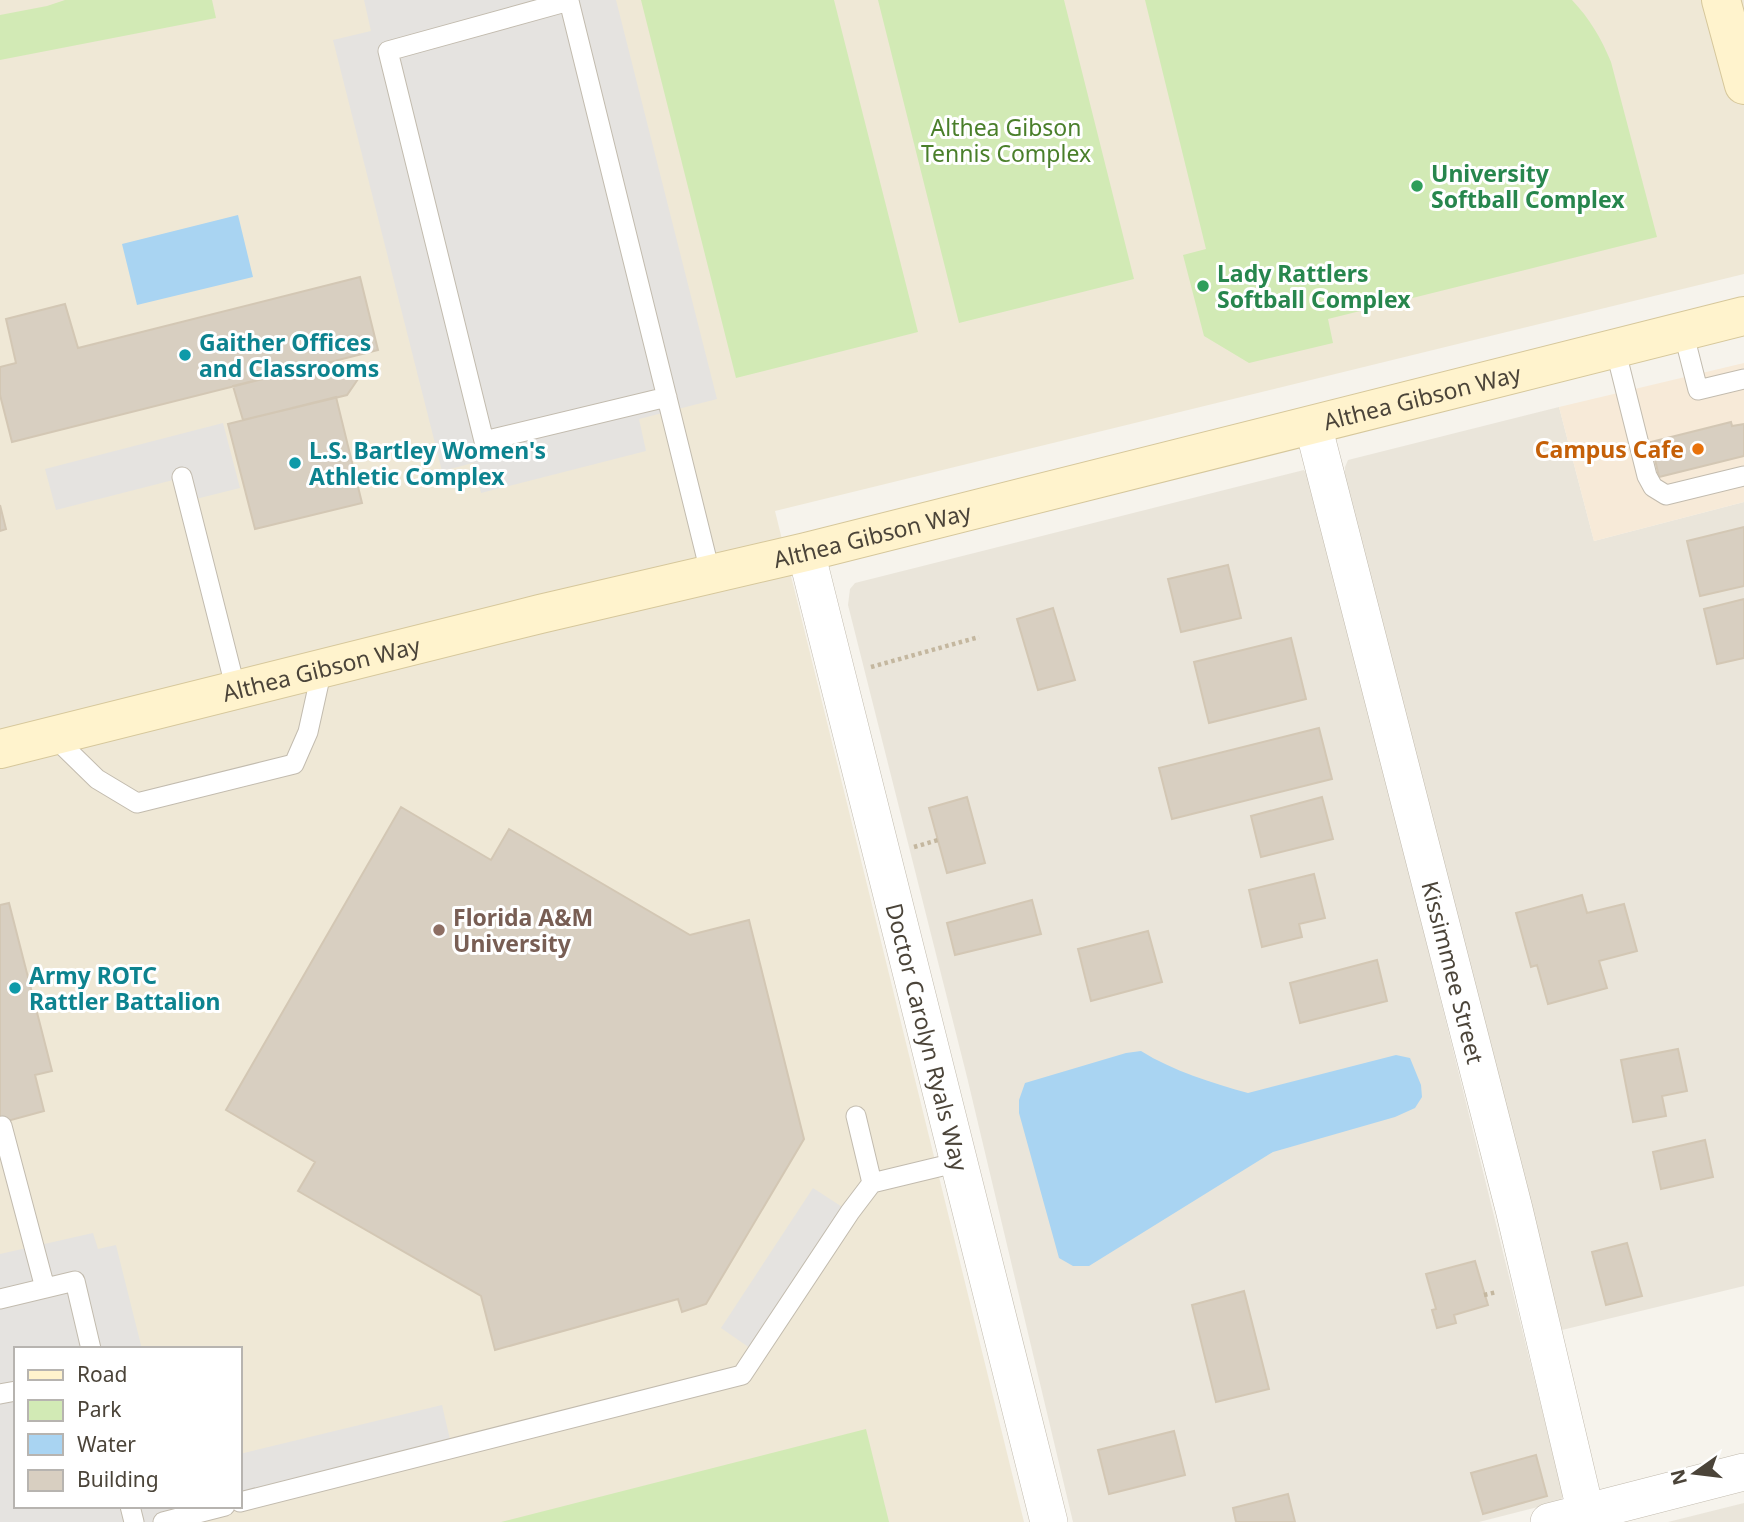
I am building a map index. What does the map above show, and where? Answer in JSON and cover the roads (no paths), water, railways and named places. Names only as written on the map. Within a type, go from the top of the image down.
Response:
[{"type":"street","points":[[1721,0],[1744,85]]},
{"type":"street","name":"Althea Gibson Way","points":[[0,749],[540,614],[710,576],[1744,316]]},
{"type":"street","name":"Kissimmee Street","points":[[1313,425],[1514,1209],[1586,1517]]},
{"type":"street","name":"Doctor Carolyn Ryals Way","points":[[806,552],[1049,1522]]},
{"type":"street","points":[[1549,1522],[1586,1517],[1744,1472]]},
{"type":"lane","points":[[667,397],[484,442],[388,51],[569,1],[667,397],[710,576]]},
{"type":"lane","points":[[1683,331],[1698,390],[1744,379]]},
{"type":"lane","points":[[1615,348],[1647,476],[1653,487],[1665,495],[1744,476]]},
{"type":"lane","points":[[182,477],[236,690]]},
{"type":"lane","points":[[53,736],[97,779],[137,803],[294,764],[308,732],[322,668]]},
{"type":"lane","points":[[856,1116],[872,1183]]},
{"type":"lane","points":[[2,1126],[45,1288]]},
{"type":"lane","points":[[242,1501],[742,1375],[872,1183],[959,1162]]},
{"type":"lane","points":[[0,1299],[75,1281],[91,1347]]},
{"type":"lane","points":[[163,1522],[217,1508]]},
{"type":"water","points":[[238,215],[253,277],[137,305],[122,244]]},
{"type":"water","points":[[1141,1051],[1207,1081],[1248,1093],[1396,1055],[1410,1058],[1421,1085],[1422,1097],[1415,1108],[1395,1117],[1273,1152],[1089,1266],[1073,1266],[1059,1258],[1019,1113],[1019,1100],[1025,1083]]},
{"type":"place","name":"University Softball Complex","points":[[1417,186]]},
{"type":"place","name":"Lady Rattlers Softball Complex","points":[[1203,286]]},
{"type":"place","name":"Gaither Offices and Classrooms","points":[[185,355]]},
{"type":"place","name":"Campus Cafe","points":[[1698,449]]},
{"type":"place","name":"L.S. Bartley Women's Athletic Complex","points":[[295,463]]},
{"type":"place","name":"Florida A&M University","points":[[439,930]]},
{"type":"place","name":"Army ROTC Rattler Battalion","points":[[15,988]]},
{"type":"park label","name":"Althea Gibson Tennis Complex","points":[[1006,140]]}]
